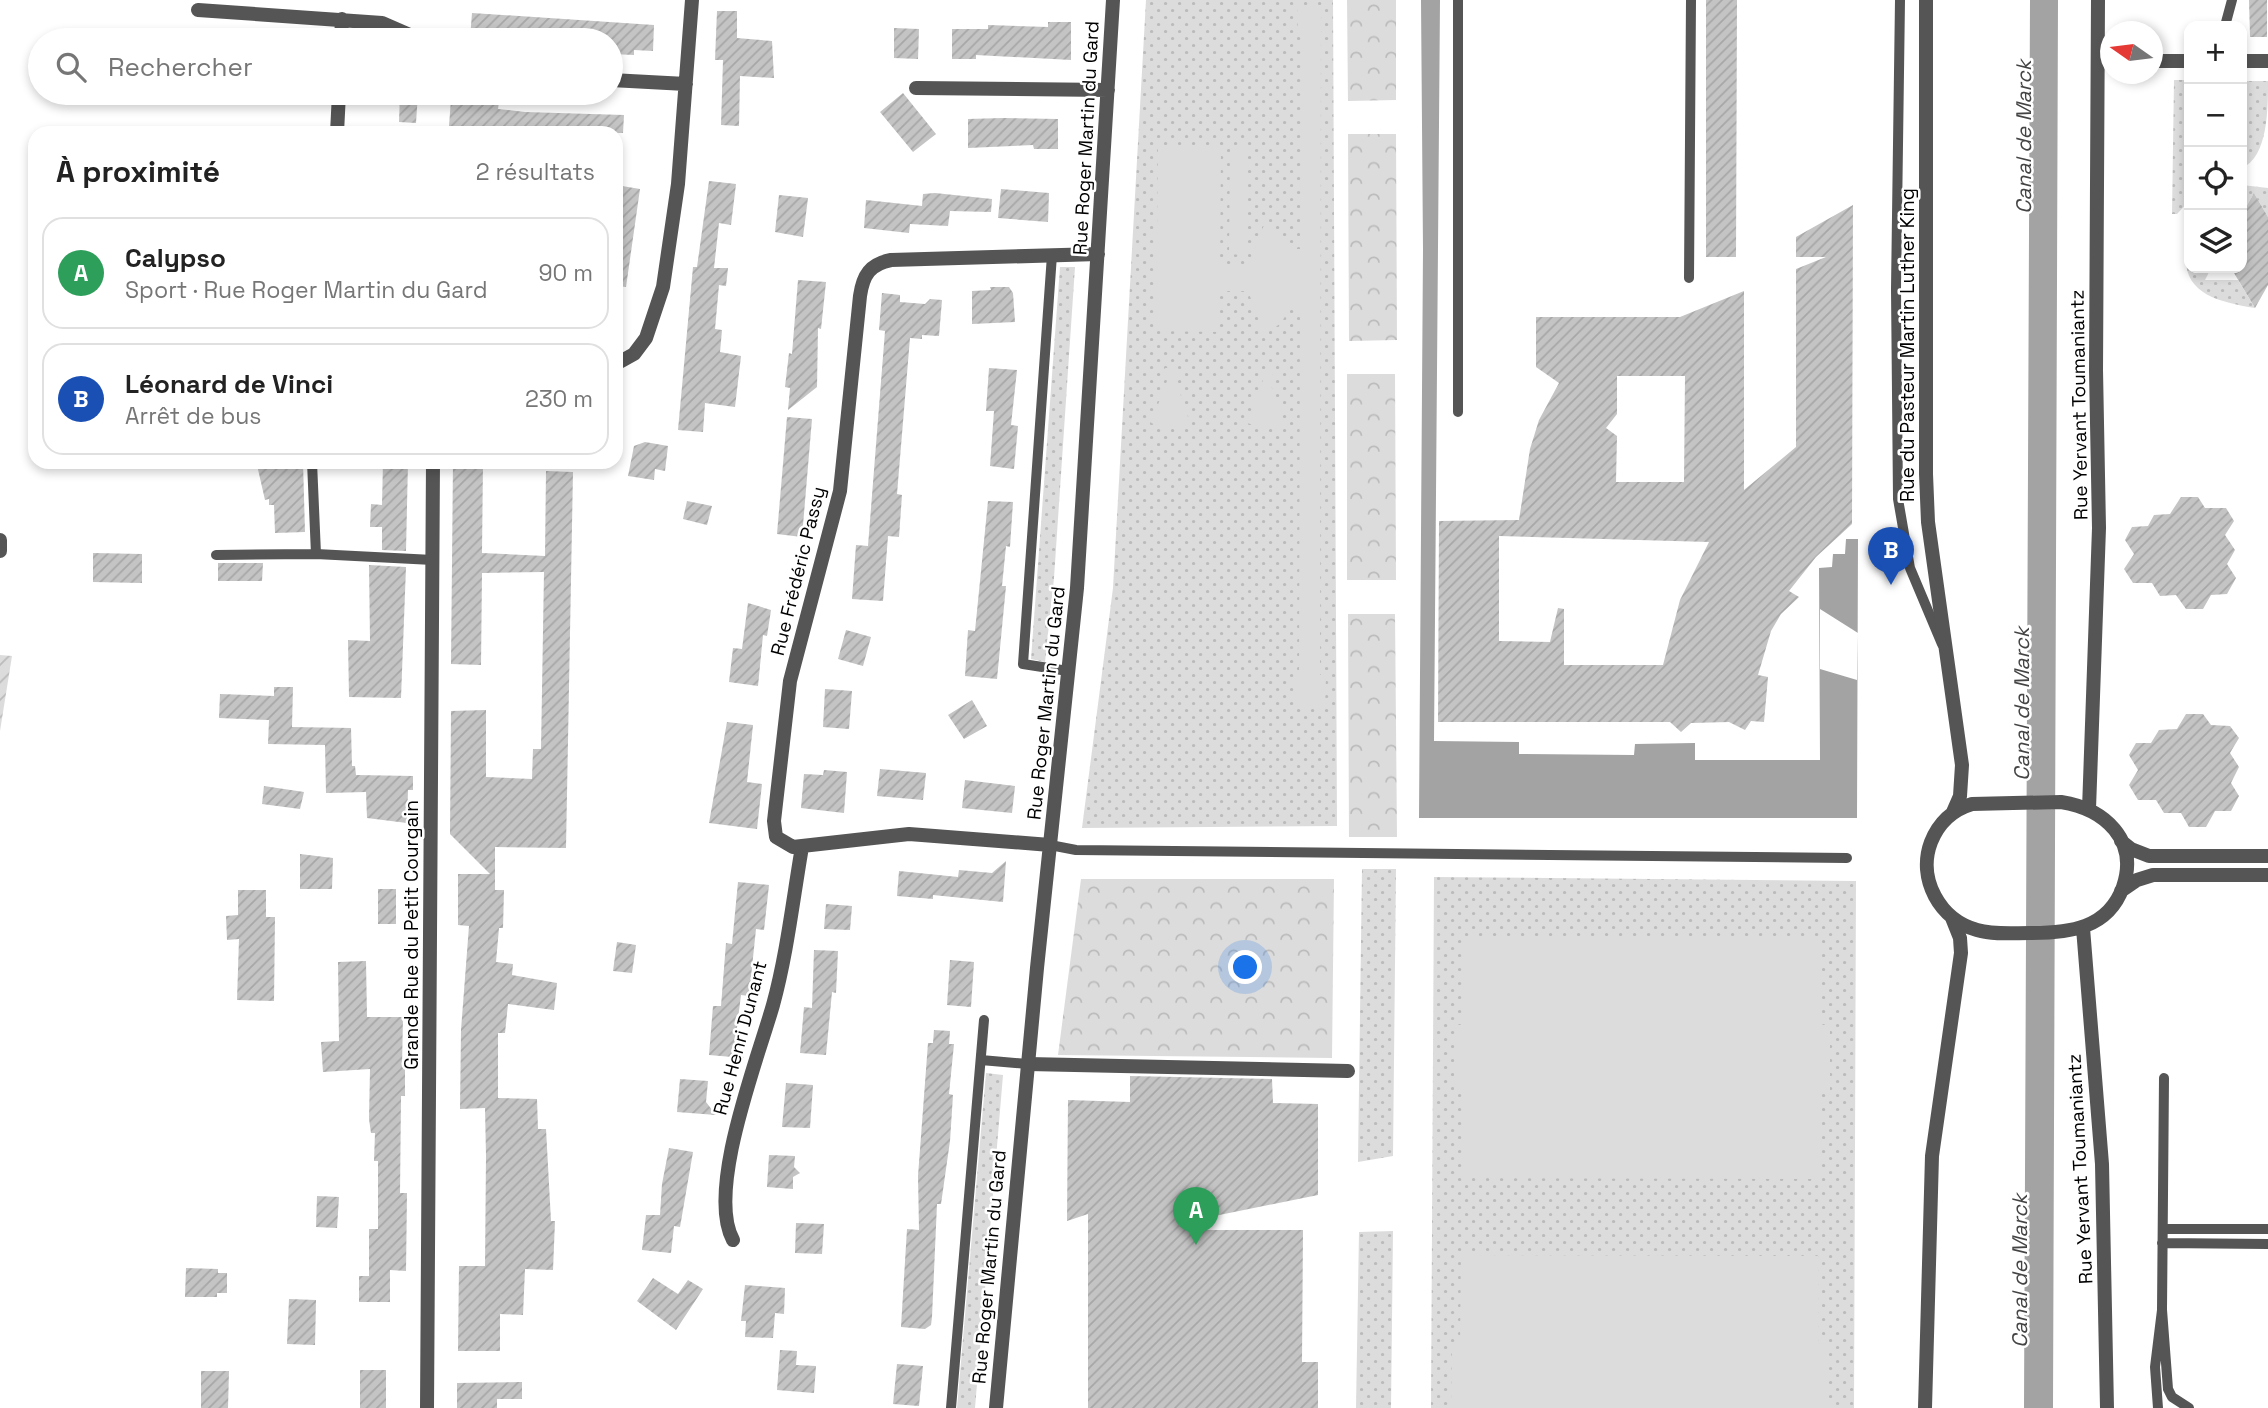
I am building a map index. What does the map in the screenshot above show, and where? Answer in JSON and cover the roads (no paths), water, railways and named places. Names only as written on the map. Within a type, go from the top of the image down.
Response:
[{"type":"street","points":[[623,359],[641,347],[661,299],[678,184],[692,0]]},
{"type":"street","name":"Rue Roger Martin du Gard","points":[[996,1408],[1078,579],[1113,0]]},
{"type":"street","name":"Rue du Pasteur Martin Luther King","points":[[1926,0],[1926,474],[1928,522],[1962,769],[1960,796],[1953,812]]},
{"type":"street","name":"Rue Yervant Toumaniantz","points":[[2098,0],[2100,21]]},
{"type":"street","points":[[198,10],[342,19],[382,23],[393,28]]},
{"type":"street","points":[[342,19],[342,28]]},
{"type":"street","points":[[2163,61],[2184,61]]},
{"type":"street","points":[[2247,61],[2268,61]]},
{"type":"street","points":[[623,81],[686,84]]},
{"type":"street","name":"Rue Yervant Toumaniantz","points":[[2089,809],[2099,528],[2095,370],[2103,84]]},
{"type":"street","points":[[916,88],[1108,90]]},
{"type":"street","points":[[337,126],[338,105]]},
{"type":"street","name":"Rue Frédéric Passy","points":[[802,846],[786,845],[780,841],[774,831],[774,821],[790,681],[840,491],[860,296],[865,274],[880,262],[891,260],[1098,254]]},
{"type":"street","name":"Grande Rue du Petit Courgain","points":[[427,1408],[433,469]]},
{"type":"street","points":[[0,540],[0,551]]},
{"type":"street","points":[[1925,1408],[1932,1156],[1961,953],[1960,938],[1951,916],[1933,893],[1927,862],[1936,831],[1953,812],[1972,804],[2062,802],[2089,809],[2107,820],[2121,841],[2131,849],[2149,856],[2268,856]]},
{"type":"street","points":[[802,846],[909,834],[1050,845]]},
{"type":"street","points":[[2121,841],[2126,863],[2121,891]]},
{"type":"street","name":"Rue Henri Dunant","points":[[733,1240],[728,1231],[726,1205],[739,1110],[773,1005],[802,846]]},
{"type":"street","points":[[1951,916],[1978,930],[2062,933],[2083,928],[2103,917],[2121,891],[2137,880],[2160,875],[2268,875]]},
{"type":"street","name":"Rue Yervant Toumaniantz","points":[[2083,928],[2103,1178],[2107,1408]]},
{"type":"street","points":[[1028,1064],[1348,1071]]},
{"type":"lane","points":[[1458,0],[1458,412]]},
{"type":"lane","points":[[1689,278],[1691,0]]},
{"type":"lane","points":[[1900,0],[1896,289],[1898,499],[1910,568],[1946,653]]},
{"type":"lane","points":[[2226,21],[2232,0]]},
{"type":"lane","points":[[1052,255],[1023,664],[1068,671]]},
{"type":"lane","points":[[312,469],[316,554]]},
{"type":"lane","points":[[216,555],[316,554],[433,560]]},
{"type":"lane","points":[[1050,845],[1076,850],[1847,858]]},
{"type":"lane","points":[[951,1408],[984,1020]]},
{"type":"lane","points":[[981,1060],[1028,1064]]},
{"type":"lane","points":[[2164,1078],[2162,1310],[2168,1389],[2172,1397],[2189,1408]]},
{"type":"lane","points":[[2163,1229],[2268,1229]]},
{"type":"lane","points":[[2162,1243],[2268,1244]]},
{"type":"lane","points":[[2158,1408],[2155,1367],[2162,1310]]},
{"type":"place","name":"Léonard de Vinci","points":[[1891,585]]},
{"type":"place","name":"Calypso","points":[[1196,1245]]},
{"type":"water label","name":"Canal de Marck","points":[[2023,137]]},
{"type":"water label","name":"Canal de Marck","points":[[2021,704]]},
{"type":"water label","name":"Canal de Marck","points":[[2019,1271]]}]
